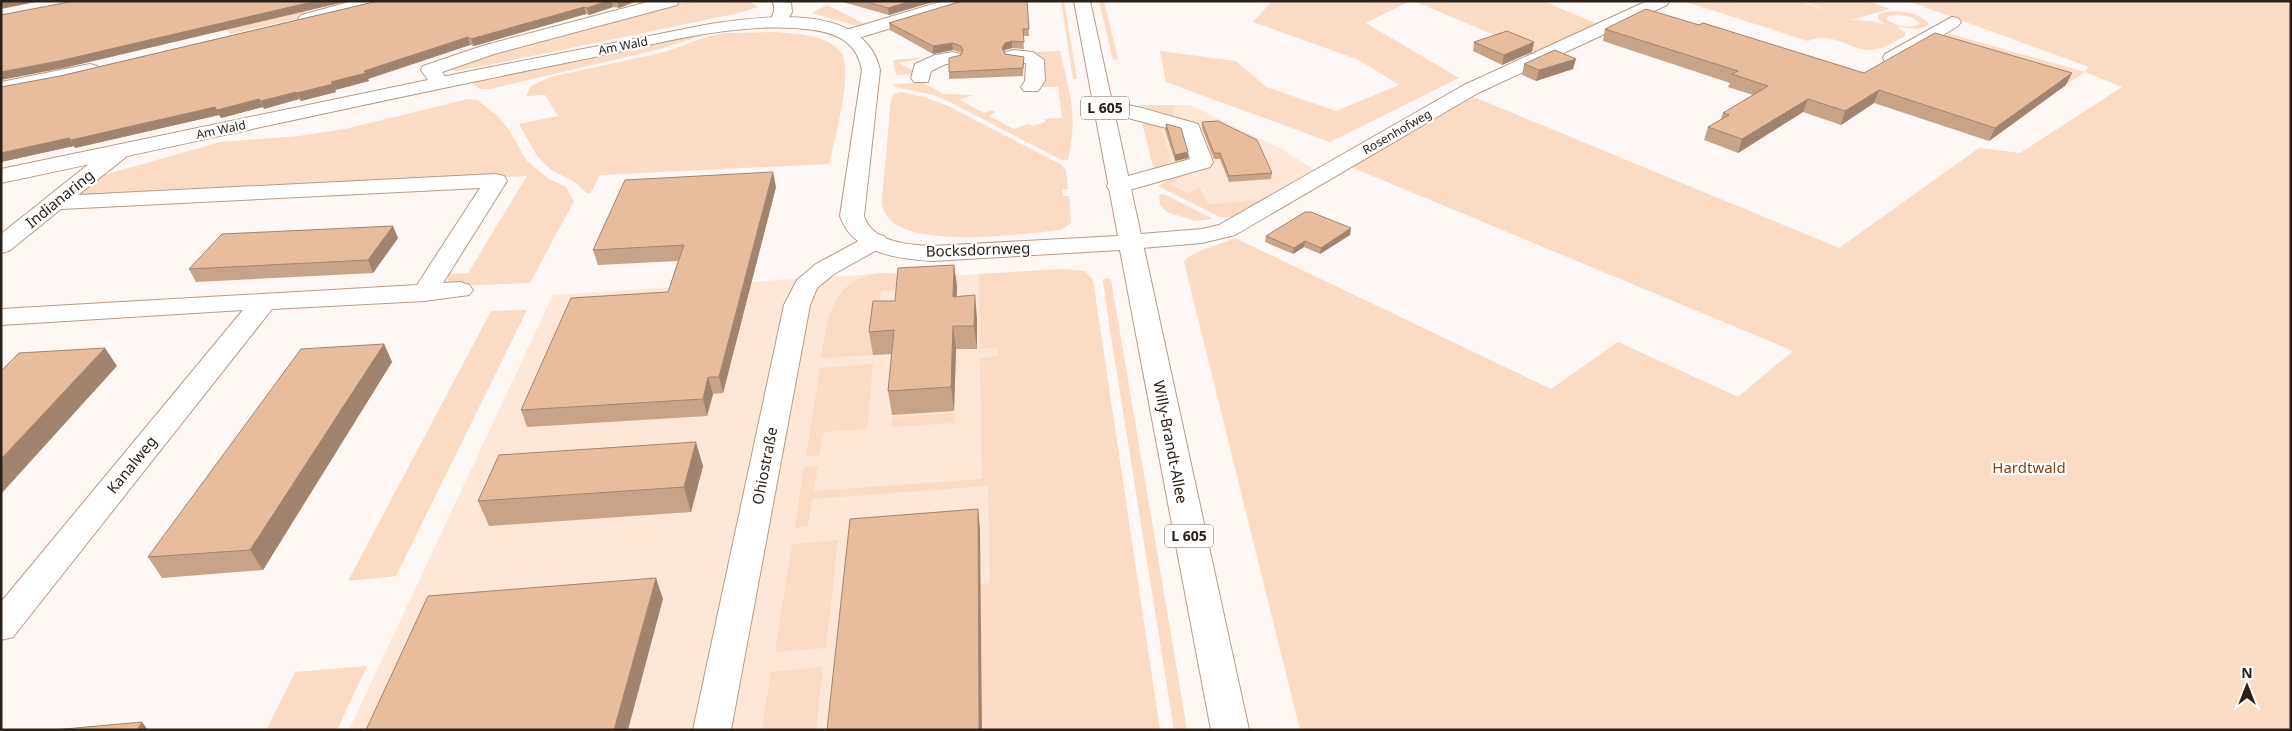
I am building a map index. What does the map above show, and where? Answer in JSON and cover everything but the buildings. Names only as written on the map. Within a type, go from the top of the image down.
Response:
[{"type":"main road","points":[[329,1],[336,6],[350,7]]},
{"type":"main road","points":[[286,24],[380,1]]},
{"type":"main road","name":"Am Wald","points":[[440,83],[430,70],[488,50],[671,1]]},
{"type":"main road","points":[[778,22],[783,12],[783,3],[780,1]]},
{"type":"main road","name":"L 605","points":[[1082,1],[1129,242]]},
{"type":"main road","name":"Rosenhofweg","points":[[1129,242],[1187,238],[1227,230],[1471,89],[1661,1]]},
{"type":"main road","points":[[849,35],[958,2]]},
{"type":"main road","name":"Am Wald","points":[[1,176],[440,83],[701,31],[778,22]]},
{"type":"main road","name":"Bocksdornweg","points":[[778,22],[815,26],[849,35],[862,44],[867,51],[871,70],[852,216],[853,223],[860,233],[876,241],[908,252],[926,253],[959,253],[1129,242]]},
{"type":"main road","points":[[1892,58],[1952,22]]},
{"type":"main road","points":[[1013,56],[1026,56],[1035,60],[1036,81],[1031,87]]},
{"type":"main road","points":[[921,78],[922,68],[926,65],[953,58]]},
{"type":"main road","points":[[1,88],[110,66]]},
{"type":"main road","points":[[1104,106],[1191,128],[1202,162],[1118,186]]},
{"type":"main road","name":"Indianaring","points":[[1,246],[118,152]]},
{"type":"main road","points":[[54,203],[496,181],[424,293]]},
{"type":"main road","name":"Ohiostraße","points":[[712,730],[797,305],[806,285],[825,269],[876,241]]},
{"type":"main road","name":"Willy-Brandt-Allee","points":[[1129,242],[1230,730]]},
{"type":"main road","points":[[1,317],[460,290]]},
{"type":"main road","name":"Kanalweg","points":[[1,626],[263,303]]},
{"type":"shaded area","points":[[1178,105],[1190,105],[1280,148],[1315,170],[1265,200],[1208,204],[1201,187],[1188,193],[1169,184],[1179,178],[1158,168],[1160,125],[1172,108]]},
{"type":"shaded area","points":[[888,273],[932,277],[995,273],[1008,730],[349,730],[553,295]]},
{"type":"green space","points":[[689,1],[748,1],[758,7],[739,13],[484,66],[456,71],[446,68],[521,46]]},
{"type":"green space","points":[[1061,1],[1064,1],[1077,79],[1073,79]]},
{"type":"green space","points":[[1099,1],[1104,1],[1118,59],[1113,60]]},
{"type":"green space","points":[[1272,1],[1410,1],[1366,23],[1459,78],[1330,142],[1166,82],[1160,51],[1236,61],[1266,87],[1336,111],[1399,85],[1359,60],[1253,22]]},
{"type":"green space","points":[[1414,1],[1543,1],[1598,24],[1535,52]]},
{"type":"green space","points":[[1683,1],[1800,1],[1838,15],[1803,1],[1869,1],[1890,9],[1851,20],[1870,21],[1886,25],[1878,19],[1878,15],[1897,11],[1920,17],[1926,20],[1929,25],[1918,29],[1897,27],[1906,33],[1905,36],[1887,46],[1873,50],[1860,49],[1824,38],[1808,41]],"holes":[[[1899,15],[1912,17],[1920,24],[1902,26],[1886,19],[1888,16]]]},
{"type":"green space","name":"Hardtwald","points":[[1908,1],[2291,1],[2291,730],[1300,730],[1184,262],[1187,258],[1235,238],[1551,389],[1618,342],[1738,397],[1793,351],[1351,167],[1469,95],[1839,248],[1979,148],[2020,153],[2122,87],[2085,72],[2089,67]]},
{"type":"green space","points":[[296,3],[309,16],[230,34],[219,21]]},
{"type":"green space","points":[[827,5],[869,26],[864,28],[812,13]]},
{"type":"green space","points":[[716,31],[661,49],[490,89],[480,89],[471,82]]},
{"type":"green space","points":[[774,32],[821,39],[836,47],[842,54],[845,63],[844,91],[829,164],[600,175],[591,193],[587,193],[573,181],[551,170],[537,156],[519,124],[558,116],[545,95],[526,96],[531,86],[550,77],[665,52],[709,36],[726,33]]},
{"type":"green space","points":[[1950,34],[2085,72],[2068,84],[1932,44]]},
{"type":"green space","points":[[1060,51],[1072,105],[1071,144],[1068,160],[1062,160],[934,95],[895,87],[893,84],[923,83],[943,94],[973,95],[960,100],[984,113],[992,110],[996,112],[989,116],[1014,129],[1028,124],[1032,126],[1045,122],[1045,119],[1062,118],[1058,87],[1042,87],[1039,61],[1013,53]]},
{"type":"green space","points":[[929,57],[899,63],[914,71],[911,74],[896,75],[893,60]]},
{"type":"green space","points":[[901,92],[924,97],[948,106],[1062,165],[1066,171],[1068,189],[1062,189],[1063,196],[1069,196],[1071,223],[1061,230],[989,237],[958,237],[929,235],[905,229],[888,217],[882,200],[891,99],[894,94]]},
{"type":"green space","points":[[468,99],[477,100],[498,116],[509,130],[527,161],[549,179],[566,187],[574,201],[530,283],[457,286],[448,283],[448,274],[468,273],[527,176],[74,197],[97,177],[220,142],[299,136],[345,129]]},
{"type":"green space","points":[[1138,105],[1178,105],[1173,108],[1174,116]]},
{"type":"green space","points":[[1142,122],[1160,125],[1171,161],[1158,168],[1153,167]]},
{"type":"green space","points":[[1175,176],[1180,178],[1170,184],[1188,193],[1200,187],[1208,204],[1265,200],[1235,217],[1220,217],[1158,186]]},
{"type":"green space","points":[[1164,194],[1212,219],[1195,221],[1167,212],[1160,205],[1159,195]]},
{"type":"green space","points":[[1062,269],[1085,271],[1093,280],[1160,730],[982,730],[981,584],[990,583],[988,486],[812,499],[808,526],[795,528],[804,467],[818,466],[814,491],[982,479],[980,358],[998,356],[997,347],[980,349],[979,274]]},
{"type":"green space","points":[[881,273],[932,277],[958,276],[958,287],[881,291],[873,355],[821,358],[830,315],[842,292],[852,283],[864,277]]},
{"type":"green space","points":[[1105,278],[1111,279],[1187,730],[1174,730],[1109,324],[1103,281]]},
{"type":"green space","points":[[527,310],[396,576],[348,581],[491,311]]},
{"type":"green space","points":[[873,364],[867,429],[824,432],[819,455],[806,457],[820,368]]},
{"type":"green space","points":[[955,413],[955,423],[891,427],[892,417]]},
{"type":"green space","points":[[838,540],[826,648],[775,652],[792,544]]},
{"type":"green space","points":[[367,666],[337,730],[266,730],[295,672]]},
{"type":"green space","points":[[823,667],[816,730],[762,730],[771,672]]}]
